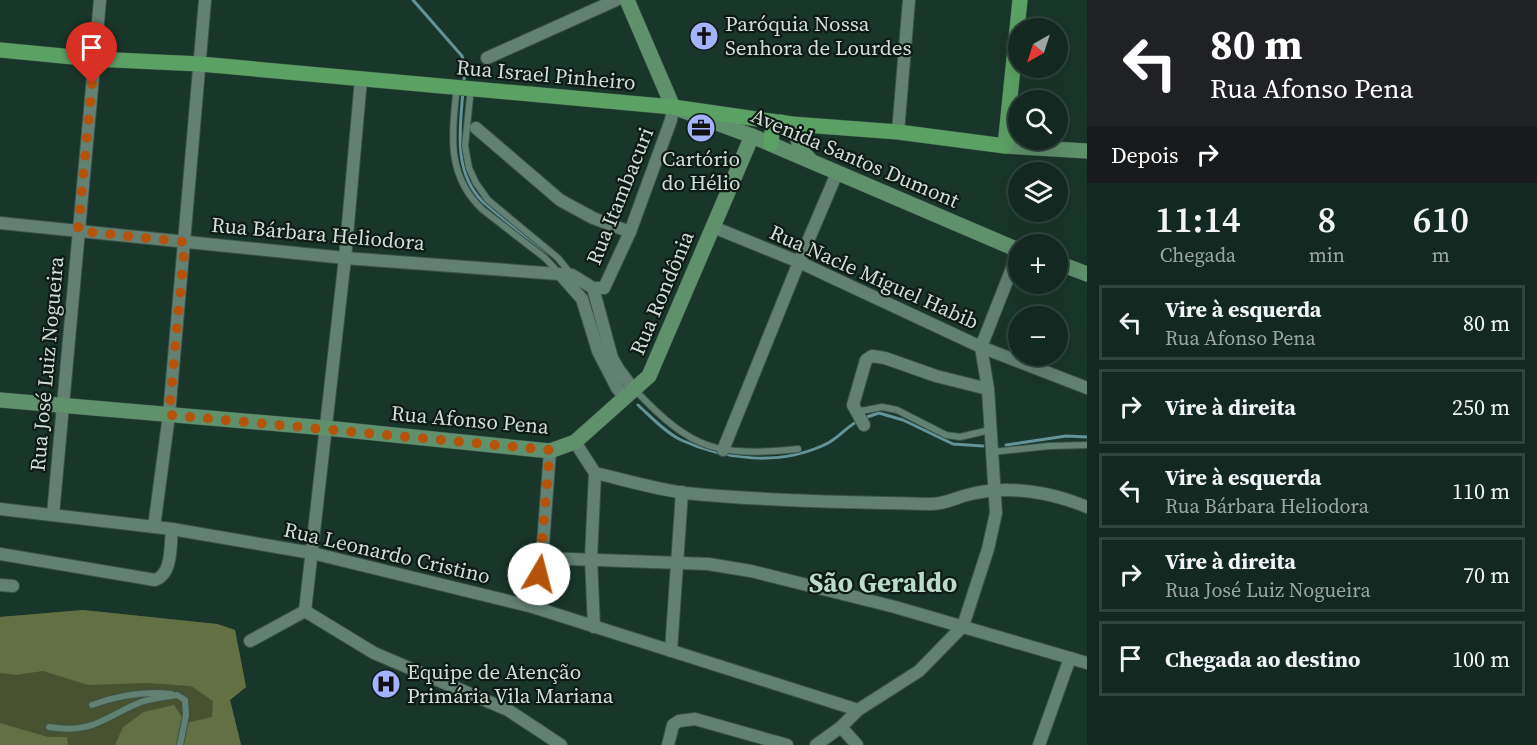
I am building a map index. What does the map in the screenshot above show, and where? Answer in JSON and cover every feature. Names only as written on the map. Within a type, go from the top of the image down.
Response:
[{"type":"main road","points":[[1005,146],[1020,0]]},
{"type":"main road","name":"Rua Israel Pinheiro","points":[[0,50],[94,59],[200,64],[429,86],[473,93],[673,107],[790,127],[898,132],[1005,146]]},
{"type":"main road","points":[[776,147],[774,129],[790,127]]},
{"type":"street","name":"Rua José Luiz Nogueira","points":[[53,515],[100,0]]},
{"type":"street","points":[[154,527],[169,415],[205,0]]},
{"type":"street","points":[[487,58],[616,0]]},
{"type":"street","points":[[627,0],[673,107]]},
{"type":"street","points":[[898,132],[909,0]]},
{"type":"street","points":[[305,611],[345,258],[361,79]]},
{"type":"street","name":"Avenida Santos Dumont","points":[[673,107],[752,136],[1008,247]]},
{"type":"street","name":"Rua Itambacuri","points":[[593,288],[604,288],[630,232],[671,120],[673,107]]},
{"type":"street","points":[[776,147],[790,145],[790,127]]},
{"type":"street","points":[[790,127],[802,151],[813,163]]},
{"type":"street","points":[[476,128],[560,200],[593,218],[630,232]]},
{"type":"street","name":"Rua Rondônia","points":[[575,442],[649,376],[752,136]]},
{"type":"street","name":"Rua Israel Pinheiro","points":[[1005,146],[1087,151]]},
{"type":"street","points":[[723,450],[837,173]]},
{"type":"street","name":"Rua Bárbara Heliodora","points":[[0,224],[345,258],[566,274],[593,288]]},
{"type":"street","name":"Rua Nacle Miguel Habib","points":[[713,227],[799,262],[981,346],[1087,388]]},
{"type":"street","points":[[1068,267],[1087,274]]},
{"type":"street","points":[[566,274],[582,299],[598,351],[617,388],[629,394]]},
{"type":"street","points":[[816,745],[842,727],[858,710],[919,671],[963,626],[988,549],[996,513],[988,389],[981,346],[1008,277]]},
{"type":"street","points":[[593,288],[612,358],[629,394]]},
{"type":"street","points":[[864,425],[853,402],[866,360],[872,356],[988,389]]},
{"type":"street","name":"Rua Afonso Pena","points":[[0,400],[550,450],[575,442],[596,473]]},
{"type":"street","points":[[533,607],[542,558],[550,450]]},
{"type":"street","points":[[594,627],[591,558],[596,473],[682,492],[836,502],[934,504],[970,494],[1024,490],[1087,505]]},
{"type":"street","points":[[671,651],[682,492]]},
{"type":"street","name":"Rua Leonardo Cristino","points":[[0,509],[172,529],[312,553],[533,607],[858,710]]},
{"type":"street","points":[[0,554],[155,580],[162,576],[167,568],[172,529]]},
{"type":"street","points":[[542,558],[708,564],[751,571],[895,607],[1087,663]]},
{"type":"street","points":[[0,585],[13,586]]},
{"type":"street","points":[[250,640],[305,611]]},
{"type":"street","points":[[305,611],[374,652],[508,710],[561,745]]},
{"type":"street","points":[[1039,745],[1070,658]]},
{"type":"street","points":[[669,745],[673,725],[695,719],[787,745]]},
{"type":"street","points":[[842,727],[854,744]]},
{"type":"lane","points":[[473,93],[465,146],[468,168],[488,200],[553,254],[566,274]]},
{"type":"lane","points":[[456,95],[453,146],[457,171],[463,186],[483,210],[566,274]]},
{"type":"lane","points":[[629,394],[684,435],[705,446],[755,453],[798,449]]},
{"type":"lane","points":[[856,412],[882,407],[897,410],[946,435],[960,437],[991,430]]},
{"type":"lane","points":[[992,452],[1060,445],[1087,445]]},
{"type":"lane","points":[[92,705],[112,697],[157,692],[177,695],[184,700],[185,707],[180,745]]},
{"type":"lane","points":[[49,727],[70,730],[93,726],[142,702],[177,695]]},
{"type":"green space","points":[[83,610],[217,624],[235,630],[246,687],[230,700],[241,745],[0,745],[0,617]]},
{"type":"green space","points":[[83,610],[217,624],[235,630],[246,687],[230,700],[241,745],[115,745],[123,727],[144,712],[174,705],[186,723],[212,717],[213,701],[191,686],[147,683],[88,685],[43,671],[16,675],[0,673],[0,617]]},
{"type":"green space","points":[[0,723],[48,737],[67,737],[68,745],[0,745]]},
{"type":"waterway","points":[[413,0],[462,56],[465,66],[464,82]]},
{"type":"waterway","points":[[463,91],[460,135],[462,163],[466,176],[482,201],[546,254]]},
{"type":"waterway","points":[[638,405],[664,429],[681,440],[716,452],[752,458],[771,458],[807,452],[829,443],[858,421]]},
{"type":"waterway","points":[[864,418],[879,413],[903,420],[953,444],[983,446]]},
{"type":"waterway","points":[[1006,445],[1066,436],[1087,437]]},
{"type":"place","name":"Paróquia Nossa Senhora de Lourdes","points":[[704,36]]},
{"type":"place","name":"Cartório do Hélio","points":[[701,128]]},
{"type":"place","name":"Equipe de Atenção Primária Vila Mariana","points":[[386,684]]},
{"type":"district","name":"São Geraldo","points":[[883,583]]},
{"type":"route","points":[[92,84],[78,231],[185,242],[169,415],[550,450],[539,574]]}]
